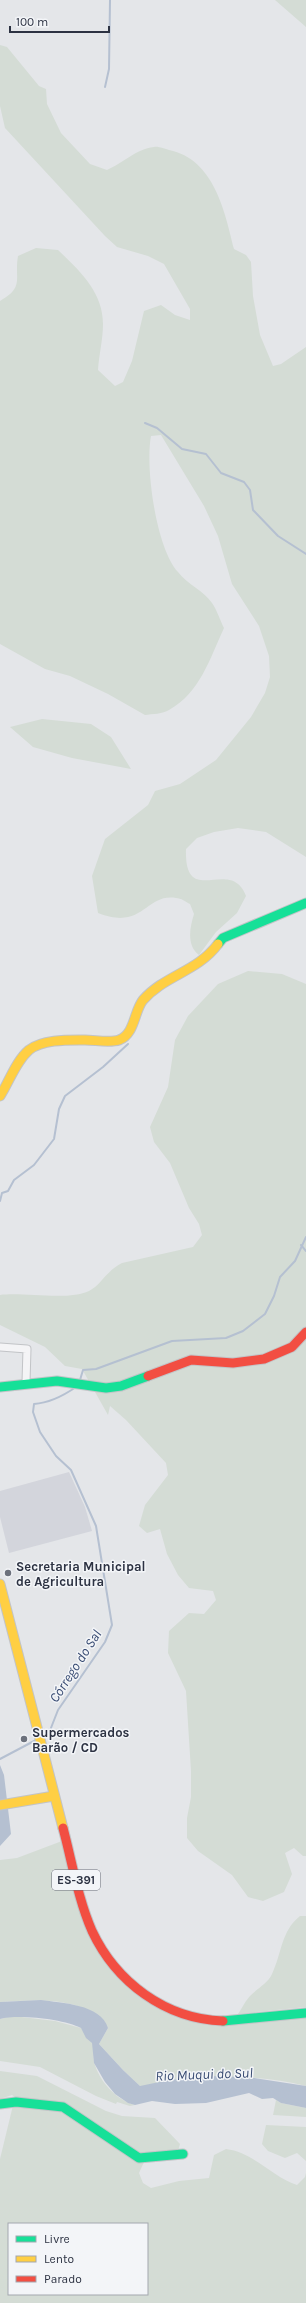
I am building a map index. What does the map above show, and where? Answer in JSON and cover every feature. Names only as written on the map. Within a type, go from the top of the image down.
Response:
[{"type":"street","points":[[0,1096],[20,1060],[32,1048],[58,1042],[120,1040],[124,1038],[130,1031],[138,1007],[158,986],[202,963],[223,938],[306,903]]},
{"type":"street","points":[[0,1388],[26,1382],[79,1384],[111,1388],[131,1383],[186,1360],[207,1360],[233,1363],[272,1357],[290,1348],[306,1332]]},
{"type":"street","points":[[0,1347],[27,1350],[26,1382]]},
{"type":"street","name":"ES-391","points":[[0,1584],[54,1796],[89,1924],[98,1945],[108,1961],[130,1985],[166,2008],[188,2016],[210,2020],[242,2020],[306,2013]]},
{"type":"street","points":[[4,1804],[54,1796]]},
{"type":"street","points":[[0,2104],[16,2102],[63,2107],[139,2158],[183,2154]]},
{"type":"shaded area","points":[[275,0],[306,0],[306,27]]},
{"type":"shaded area","points":[[0,45],[7,47],[39,86],[46,89],[47,104],[61,133],[90,164],[107,170],[141,150],[156,147],[164,148],[184,155],[197,164],[215,189],[226,219],[234,249],[246,255],[251,262],[253,296],[260,335],[273,366],[281,364],[306,347],[306,857],[266,832],[238,828],[214,832],[197,838],[186,849],[187,867],[192,876],[200,880],[230,880],[239,885],[246,896],[237,913],[216,932],[199,955],[192,946],[190,936],[194,914],[190,904],[178,898],[166,898],[157,901],[135,915],[125,918],[113,917],[98,913],[92,876],[105,839],[148,805],[155,791],[180,784],[216,760],[251,717],[265,693],[270,677],[269,656],[259,626],[232,584],[218,536],[204,506],[161,435],[151,436],[150,450],[151,486],[158,527],[170,561],[186,580],[209,599],[224,628],[209,663],[189,694],[180,703],[167,711],[145,715],[108,694],[70,676],[45,669],[0,644],[0,301],[8,296],[16,287],[18,256],[36,248],[58,250],[89,283],[95,292],[102,312],[103,330],[98,370],[115,386],[123,382],[132,361],[144,311],[161,305],[175,315],[190,320],[190,309],[164,264],[148,256],[117,247],[5,128],[0,106]]},
{"type":"shaded area","points":[[42,719],[91,724],[111,737],[131,769],[72,758],[33,747],[10,727]]},
{"type":"shaded area","points":[[248,971],[282,974],[306,984],[306,1856],[303,1856],[294,1848],[285,1853],[292,1874],[284,1892],[263,1901],[248,1897],[232,1875],[198,1851],[187,1838],[187,1818],[191,1797],[191,1771],[186,1691],[168,1653],[169,1631],[189,1613],[204,1614],[216,1600],[213,1591],[189,1588],[178,1575],[167,1554],[160,1529],[147,1533],[139,1526],[145,1505],[168,1475],[166,1463],[126,1420],[110,1406],[108,1415],[82,1369],[65,1366],[45,1347],[0,1325],[0,1295],[58,1296],[80,1294],[89,1291],[116,1266],[122,1263],[193,1247],[202,1235],[199,1224],[189,1208],[170,1163],[154,1142],[150,1127],[168,1087],[175,1040],[188,1016],[218,984]]},
{"type":"shaded area","points":[[69,1472],[85,1507],[92,1531],[9,1553],[0,1517],[0,1491]]},
{"type":"shaded area","points":[[62,1841],[95,1948],[173,2015],[306,2017],[306,2086],[289,2082],[256,2078],[205,2077],[164,2081],[141,2087],[99,2044],[108,2028],[99,2017],[74,2005],[59,2002],[0,2002],[0,1860],[17,1858]]},
{"type":"shaded area","points":[[300,1916],[306,1916],[306,2007],[238,2014],[248,1998],[270,1977],[285,1935]]},
{"type":"shaded area","points":[[13,2016],[55,2021],[81,2028],[93,2045],[96,2069],[104,2083],[121,2099],[135,2105],[130,2106],[117,2102],[116,2104],[96,2096],[40,2067],[0,2061],[0,2019]]},
{"type":"shaded area","points":[[0,2071],[37,2076],[106,2111],[122,2116],[155,2118],[180,2144],[177,2154],[144,2162],[139,2173],[143,2183],[151,2188],[179,2181],[209,2178],[214,2155],[226,2149],[236,2151],[253,2159],[279,2176],[297,2185],[305,2177],[306,2173],[306,2303],[0,2303],[0,2159],[15,2097],[12,2095],[0,2099]]},
{"type":"shaded area","points":[[276,2100],[281,2103],[306,2108],[306,2117],[273,2115]]},
{"type":"shaded area","points":[[266,2125],[306,2127],[306,2161],[297,2153],[285,2158],[268,2151],[262,2144]]},
{"type":"water","points":[[0,1765],[4,1775],[11,1834],[0,1846]]},
{"type":"water","points":[[41,2000],[69,2004],[89,2009],[104,2020],[108,2028],[99,2044],[140,2086],[169,2080],[207,2076],[248,2077],[306,2086],[306,2108],[281,2103],[273,2098],[262,2099],[249,2093],[206,2103],[175,2104],[152,2101],[135,2105],[128,2103],[115,2094],[105,2082],[94,2063],[92,2043],[86,2038],[81,2028],[64,2022],[41,2018],[18,2017],[0,2019],[0,2002]]},
{"type":"waterway","points":[[105,87],[109,69],[110,0]]},
{"type":"waterway","points":[[145,423],[157,428],[182,449],[206,454],[221,473],[244,482],[250,490],[253,510],[278,536],[306,554]]},
{"type":"waterway","points":[[0,1201],[2,1193],[8,1191],[14,1180],[34,1165],[54,1139],[59,1109],[65,1096],[103,1067],[128,1044]]},
{"type":"waterway","points":[[80,1380],[83,1370],[96,1369],[172,1341],[226,1338],[243,1331],[265,1314],[274,1296],[280,1277],[295,1261],[306,1237]]},
{"type":"waterway","points":[[301,1245],[306,1251]]},
{"type":"waterway","name":"Córrego do Sal","points":[[44,1736],[49,1733],[58,1710],[105,1642],[112,1625],[96,1526],[71,1470],[56,1456],[40,1432],[33,1412],[34,1404],[56,1398],[76,1387]]},
{"type":"waterway","points":[[0,1759],[36,1740]]},
{"type":"traffic: fast","points":[[218,944],[223,938],[306,903]]},
{"type":"traffic: fast","points":[[0,1387],[57,1381],[106,1388],[121,1386],[148,1376]]},
{"type":"traffic: fast","points":[[223,2021],[306,2013]]},
{"type":"traffic: fast","points":[[0,2104],[16,2102],[63,2107],[139,2158],[183,2154]]},
{"type":"traffic: slow","points":[[0,1096],[20,1060],[35,1046],[56,1041],[111,1041],[119,1040],[124,1037],[131,1028],[143,1000],[161,985],[201,961],[218,944]]},
{"type":"traffic: slow","points":[[0,1584],[63,1828]]},
{"type":"traffic: slow","points":[[0,1805],[54,1796]]},
{"type":"traffic: jam","points":[[148,1376],[191,1360],[233,1363],[264,1359],[292,1347],[306,1332]]},
{"type":"traffic: jam","points":[[63,1828],[87,1919],[102,1949],[114,1966],[129,1981],[162,2005],[181,2013],[202,2019],[223,2021]]},
{"type":"place","name":"Secretaria Municipal de Agricultura","points":[[8,1573]]},
{"type":"place","name":"Supermercados Barão / CD","points":[[24,1739]]},
{"type":"water label","name":"Rio Muqui do Sul","points":[[204,2074]]}]
